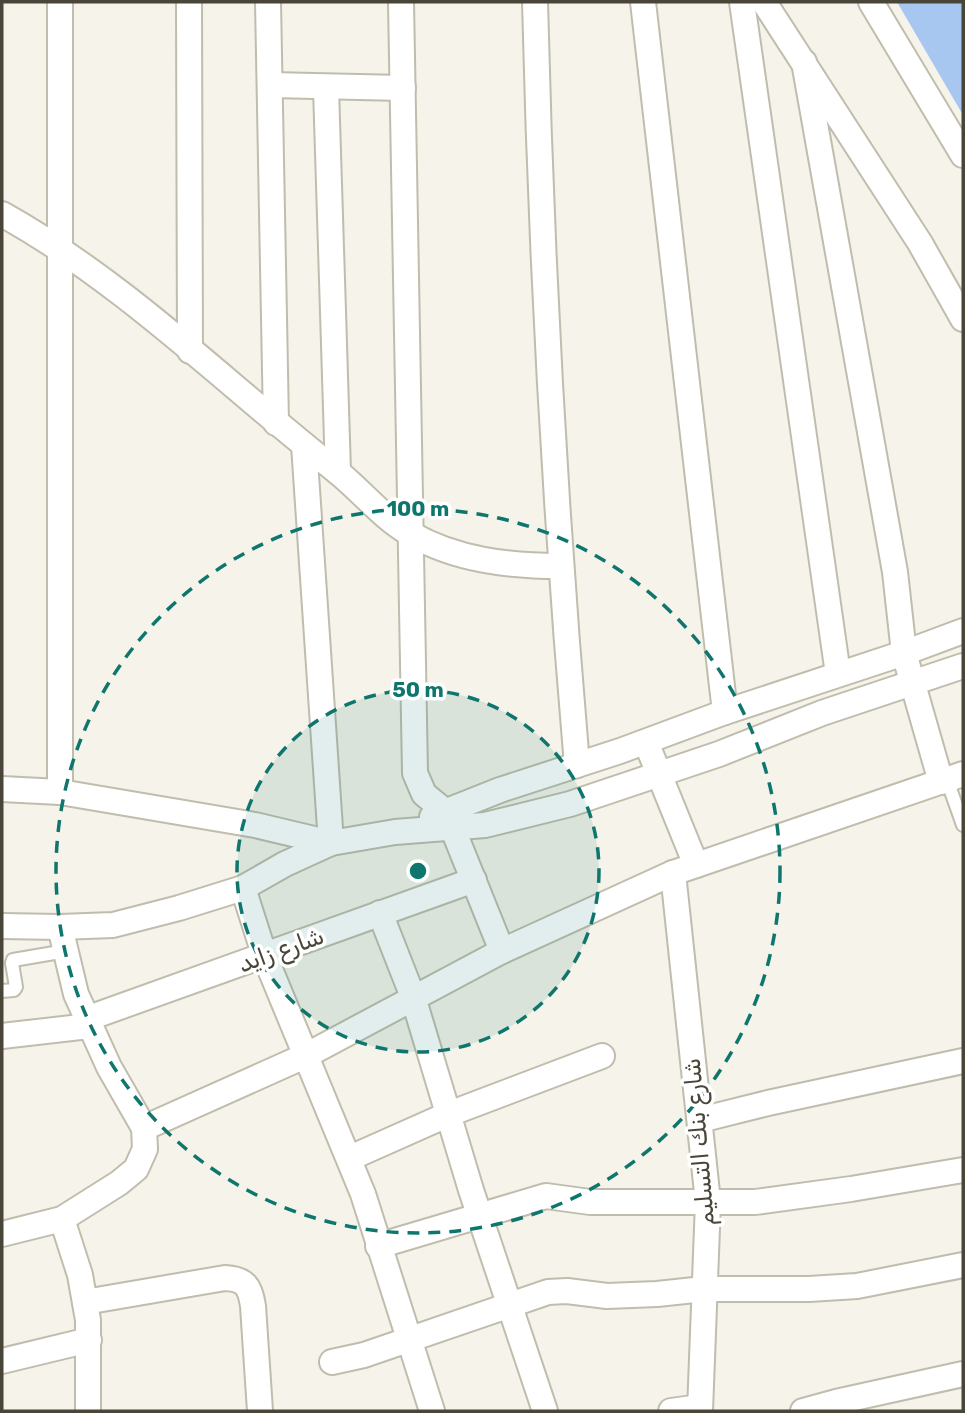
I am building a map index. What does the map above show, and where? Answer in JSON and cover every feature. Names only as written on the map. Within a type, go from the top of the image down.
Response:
[{"type":"street","points":[[60,2],[60,792]]},
{"type":"street","points":[[188,2],[190,351]]},
{"type":"street","points":[[268,2],[276,423]]},
{"type":"street","points":[[401,2],[415,773],[424,794],[449,820],[502,951]]},
{"type":"street","points":[[535,2],[538,160],[560,566],[577,765]]},
{"type":"street","points":[[643,2],[725,712]]},
{"type":"street","points":[[742,2],[838,674]]},
{"type":"street","points":[[764,2],[913,232],[963,319]]},
{"type":"street","points":[[870,2],[963,155]]},
{"type":"street","points":[[144,1128],[307,1055],[502,951],[684,869],[950,779],[912,683],[904,653],[895,572],[804,62]]},
{"type":"street","points":[[270,85],[403,88]]},
{"type":"street","points":[[326,88],[338,472]]},
{"type":"street","points":[[2,214],[61,250],[146,314],[410,534],[473,558],[495,563],[560,566]]},
{"type":"street","points":[[304,445],[331,843]]},
{"type":"street","points":[[2,926],[113,925],[179,908],[243,888],[285,864],[331,843],[449,820],[500,790],[963,631]]},
{"type":"street","points":[[449,820],[485,825],[570,804],[719,754],[822,713],[963,666]]},
{"type":"street","name":"شارع بنك التسليم","points":[[646,742],[658,774],[684,869],[699,1120],[708,1202],[700,1409]]},
{"type":"street","points":[[2,789],[60,792],[255,825],[331,843]]},
{"type":"street","name":"شارع زايد","points":[[2,1036],[88,1023],[474,880]]},
{"type":"street","points":[[243,888],[265,957],[350,1158],[432,1411]]},
{"type":"street","points":[[380,913],[413,998],[479,1214],[545,1411]]},
{"type":"street","points":[[2,1234],[62,1219],[119,1183],[136,1168],[145,1149],[144,1128],[88,1023],[76,994],[60,927]]},
{"type":"street","points":[[350,1158],[449,1114],[602,1056]]},
{"type":"street","points":[[699,1120],[963,1061]]},
{"type":"street","points":[[378,1246],[546,1196],[590,1202],[755,1202],[963,1170]]},
{"type":"street","points":[[62,1219],[85,1302],[89,1340],[88,1411]]},
{"type":"street","points":[[332,1362],[364,1355],[556,1290],[607,1296],[704,1289],[809,1289],[857,1286],[963,1265]]},
{"type":"street","points":[[85,1302],[225,1278],[246,1283],[251,1291],[253,1306],[260,1411]]},
{"type":"street","points":[[2,1361],[89,1340]]},
{"type":"street","points":[[803,1411],[963,1374]]},
{"type":"street","points":[[671,1411],[700,1409]]},
{"type":"lane","points":[[950,779],[963,825]]},
{"type":"lane","points":[[2,992],[14,990],[16,987],[13,960],[66,951]]},
{"type":"water","points":[[897,2],[963,2],[963,115]]}]
